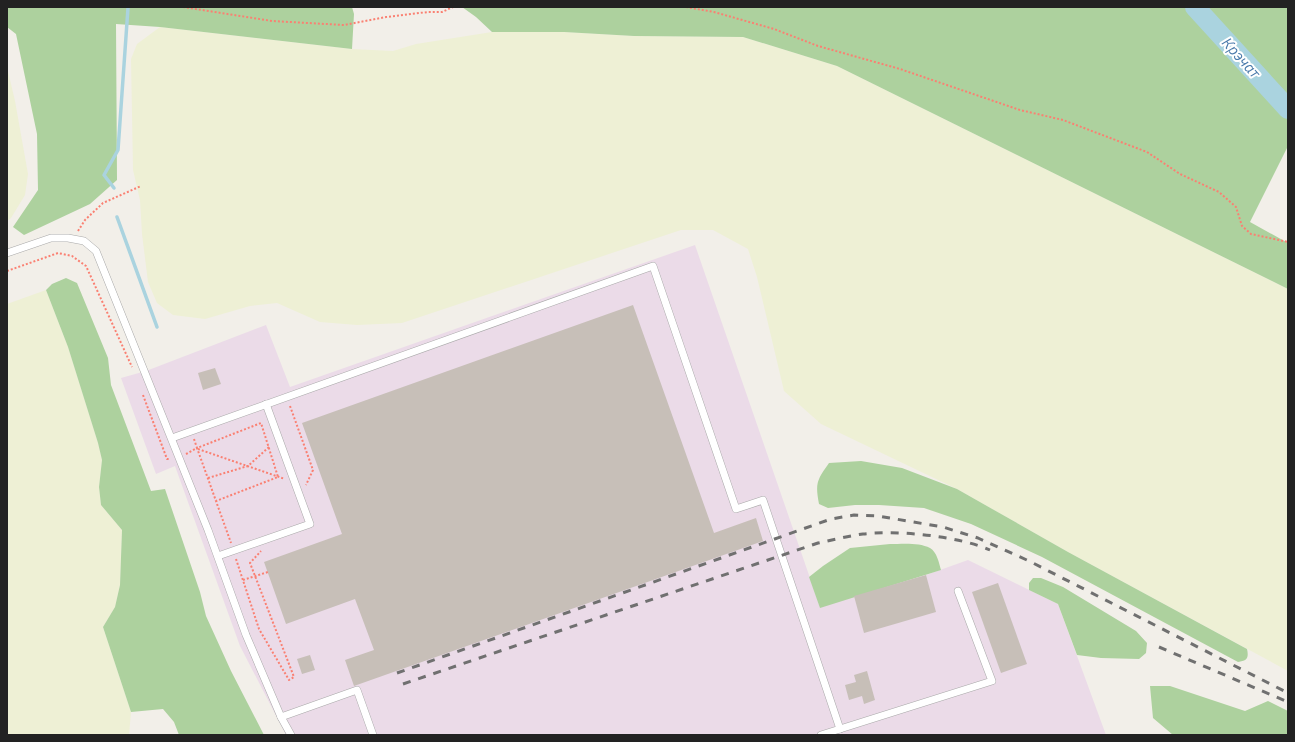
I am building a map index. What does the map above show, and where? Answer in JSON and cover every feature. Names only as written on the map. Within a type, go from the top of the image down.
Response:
[{"type":"lane","points":[[7,253],[51,238],[84,241],[96,251],[172,438],[218,556],[246,635],[281,717],[291,735]]},
{"type":"lane","points":[[172,438],[654,266],[736,509],[763,500],[840,729]]},
{"type":"lane","points":[[218,556],[310,524],[266,404]]},
{"type":"lane","points":[[821,735],[992,681],[958,590]]},
{"type":"lane","points":[[281,717],[357,690],[373,735]]},
{"type":"path","points":[[183,7],[272,21],[344,25],[386,17],[428,12],[442,12],[453,7]]},
{"type":"path","points":[[686,7],[714,12],[774,29],[818,46],[900,69],[1020,110],[1063,120],[1147,152],[1180,174],[1219,192],[1236,207],[1242,226],[1251,234],[1288,242]]},
{"type":"path","points":[[72,239],[85,220],[103,203],[140,186]]},
{"type":"path","points":[[197,448],[261,424],[270,414],[291,405],[313,470],[300,496]]},
{"type":"path","points":[[261,424],[278,477]]},
{"type":"path","points":[[191,431],[197,448]]},
{"type":"path","points":[[208,478],[248,466],[268,447]]},
{"type":"path","points":[[197,448],[295,482]]},
{"type":"path","points":[[216,501],[278,477]]},
{"type":"path","points":[[243,580],[268,572]]},
{"type":"shaded area","points":[[695,245],[820,607],[926,575],[968,560],[1058,604],[1106,735],[286,735],[240,646],[175,466],[156,474],[121,378],[146,371],[266,325],[290,387]]},
{"type":"green space","points":[[7,7],[352,7],[354,14],[352,49],[160,27],[116,24],[117,180],[90,204],[24,235],[13,227],[38,190],[37,134],[16,34],[7,27]]},
{"type":"green space","points":[[462,7],[1288,7],[1288,146],[1250,222],[1288,243],[1288,289],[837,66],[743,37],[634,36],[564,32],[492,32],[476,17]]},
{"type":"green space","points":[[160,27],[352,49],[393,51],[416,44],[492,32],[564,32],[634,36],[743,37],[837,66],[1288,289],[1288,671],[1068,552],[957,489],[821,424],[784,391],[757,277],[748,249],[713,230],[681,230],[402,323],[357,325],[320,322],[277,303],[250,306],[205,319],[173,315],[157,303],[148,282],[142,234],[140,200],[133,170],[131,59],[137,44]]},
{"type":"green space","points":[[7,67],[15,101],[28,174],[25,195],[11,218],[7,221]]},
{"type":"green space","points":[[66,278],[77,283],[108,358],[111,385],[151,491],[165,489],[200,592],[206,616],[231,671],[264,735],[179,735],[174,722],[163,709],[131,712],[103,627],[115,607],[120,585],[122,530],[101,505],[99,487],[102,460],[98,443],[68,347],[46,290],[52,284]]},
{"type":"green space","points":[[46,290],[68,347],[98,443],[102,460],[99,487],[101,505],[122,530],[120,585],[115,607],[103,627],[131,712],[129,735],[7,735],[7,304]]},
{"type":"green space","points":[[861,461],[902,468],[957,489],[1068,552],[1247,649],[1247,658],[1238,662],[1042,557],[971,524],[924,508],[855,505],[828,508],[819,504],[817,486],[829,463]]},
{"type":"green space","points":[[890,544],[915,544],[930,548],[936,555],[941,570],[820,608],[809,577],[850,548]]},
{"type":"green space","points":[[1033,578],[1041,578],[1063,587],[1136,631],[1147,643],[1146,653],[1139,659],[1101,658],[1077,655],[1058,604],[1029,590],[1029,583]]},
{"type":"green space","points":[[1150,686],[1170,686],[1245,711],[1268,701],[1288,711],[1288,735],[1173,735],[1153,718]]},
{"type":"building","points":[[633,305],[714,533],[756,518],[763,541],[354,686],[345,660],[374,650],[355,599],[286,624],[264,562],[342,534],[302,423]]},
{"type":"building","points":[[215,368],[221,384],[203,390],[198,373]]},
{"type":"building","points":[[926,575],[936,612],[864,633],[854,596]]},
{"type":"building","points":[[998,583],[1027,664],[1001,673],[972,592]]},
{"type":"building","points":[[310,655],[315,670],[302,674],[297,659]]},
{"type":"building","points":[[867,671],[875,700],[864,704],[862,696],[849,700],[845,685],[856,682],[854,675]]},
{"type":"waterway","name":"Крэчат","points":[[1195,7],[1288,109]]},
{"type":"waterway","points":[[114,188],[104,175],[118,150],[128,8]]},
{"type":"waterway","points":[[117,217],[157,327]]},
{"type":"railway","points":[[397,673],[831,519],[854,515],[878,516],[943,527],[978,538],[1029,561],[1288,693]]},
{"type":"railway","points":[[403,684],[818,543],[863,534],[894,533],[928,535],[962,541],[990,550]]},
{"type":"railway","points":[[1159,647],[1288,702]]}]
